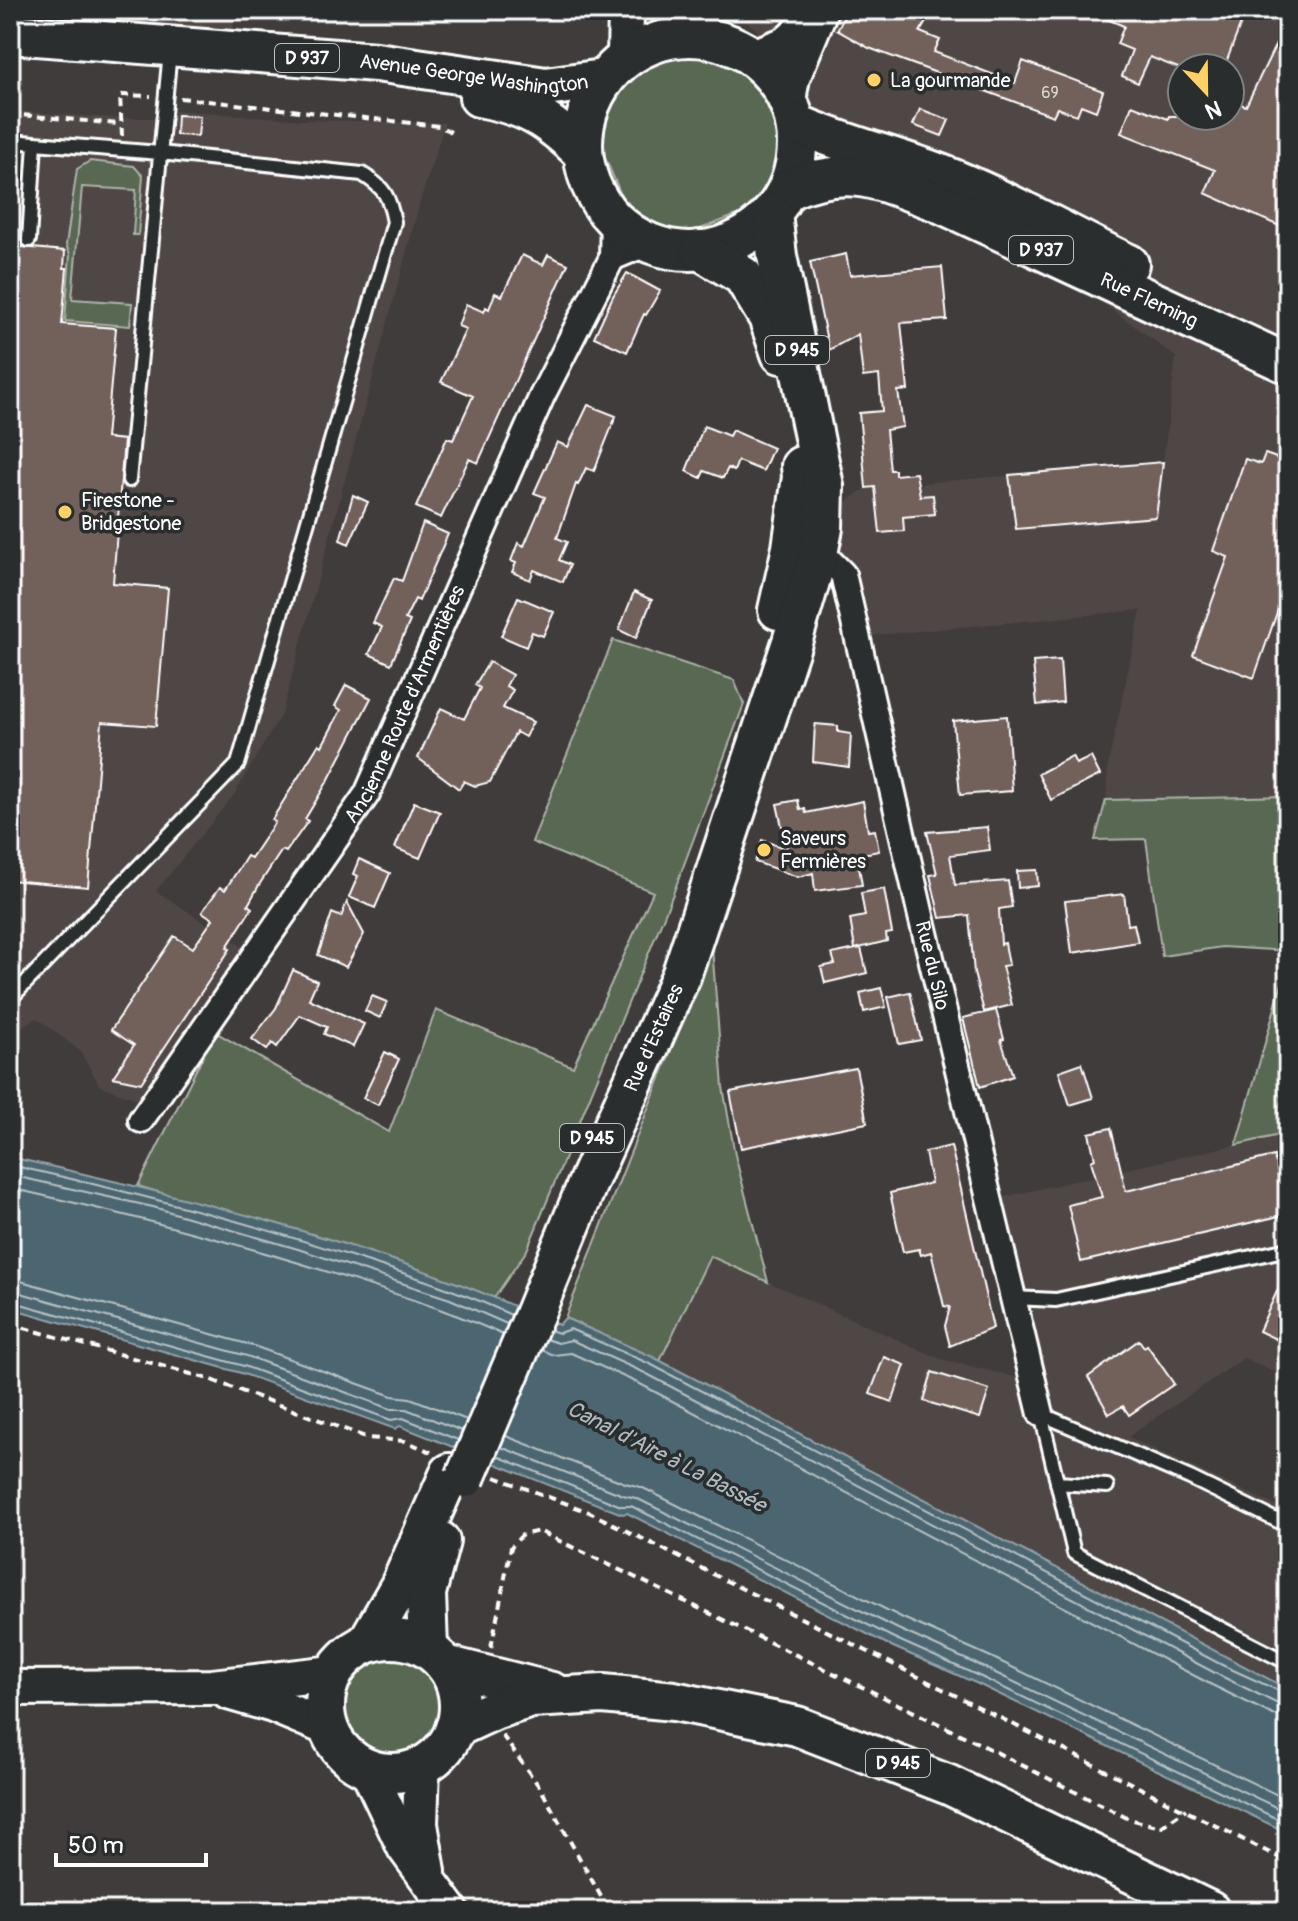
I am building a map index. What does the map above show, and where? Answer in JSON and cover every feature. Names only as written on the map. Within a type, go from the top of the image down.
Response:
[{"type":"main road","points":[[626,10],[614,68],[588,108],[583,130],[587,177],[598,200],[613,219],[648,243],[665,248],[700,250],[740,239],[779,202],[794,168],[797,145],[792,111],[792,78],[818,14]]},
{"type":"main road","points":[[753,57],[787,44],[818,14]]},
{"type":"main road","points":[[614,68],[659,41],[672,37],[688,23],[753,57],[772,74],[792,111]]},
{"type":"main road","name":"Avenue George Washington","points":[[10,34],[168,70],[376,62],[546,87],[614,68]]},
{"type":"main road","name":"Avenue George Washington","points":[[10,56],[454,92],[512,103],[546,121],[583,153]]},
{"type":"main road","name":"Rue Fleming","points":[[792,111],[837,141],[956,180],[1046,221],[1194,296],[1288,338]]},
{"type":"main road","name":"Rue Fleming","points":[[779,202],[830,175],[879,180],[938,202],[1288,364]]},
{"type":"main road","name":"D 945","points":[[367,1643],[400,1586],[424,1531],[458,1469],[527,1313],[665,966],[805,551],[823,528],[824,486],[777,256],[779,202]]},
{"type":"main road","name":"D 945","points":[[700,250],[743,276],[768,317],[791,384],[802,477],[805,551]]},
{"type":"main road","name":"D 945","points":[[458,1469],[426,1593],[437,1657],[563,1695]]},
{"type":"main road","points":[[398,1639],[414,1642],[437,1657],[454,1679],[459,1711],[448,1743],[436,1756],[422,1766],[395,1773],[367,1768],[344,1752],[328,1728],[325,1700],[333,1673],[347,1655],[367,1643],[398,1639]]},
{"type":"main road","points":[[10,1688],[212,1687],[333,1673]]},
{"type":"main road","points":[[212,1687],[273,1705],[328,1728]]},
{"type":"main road","name":"D 945","points":[[455,1728],[494,1710],[531,1698],[603,1694],[674,1701],[797,1726],[949,1785],[1210,1911]]},
{"type":"main road","points":[[422,1766],[420,1824],[430,1883]]},
{"type":"main road","points":[[367,1768],[399,1838],[451,1911]]},
{"type":"street","name":"Ancienne Route d'Armentières","points":[[141,1120],[367,794],[542,396],[611,260],[613,219]]},
{"type":"street","points":[[611,260],[648,243]]},
{"type":"street","name":"Rue du Silo","points":[[805,551],[828,559],[843,574],[921,916],[1041,1414]]},
{"type":"lane","points":[[129,480],[168,70]]},
{"type":"lane","points":[[10,141],[362,174],[380,185],[390,203],[394,222],[238,764],[10,999]]},
{"type":"lane","points":[[29,240],[35,143]]},
{"type":"lane","points":[[1013,1298],[1056,1300],[1288,1249]]},
{"type":"lane","points":[[1041,1414],[1074,1553],[1288,1663]]},
{"type":"lane","points":[[1041,1414],[1190,1478],[1278,1521],[1288,1514]]},
{"type":"lane","points":[[1057,1483],[1107,1486]]},
{"type":"path","points":[[124,150],[120,95],[168,70],[439,126],[451,132]]},
{"type":"path","points":[[10,114],[120,124]]},
{"type":"path","points":[[10,1324],[209,1379],[368,1438],[405,1441],[458,1469],[589,1512],[1288,1862]]},
{"type":"path","points":[[491,1649],[511,1547],[522,1535],[539,1531],[1129,1819],[1161,1827],[1186,1809]]},
{"type":"path","points":[[499,1730],[548,1801],[609,1911]]},
{"type":"shaded area","points":[[10,10],[234,10],[233,37],[10,19]]},
{"type":"shaded area","points":[[729,10],[1288,10],[1288,796],[1106,800],[1108,765],[1141,610],[856,637],[829,513],[866,488],[1163,462],[1176,357],[950,190],[813,154],[804,99],[754,27]]},
{"type":"shaded area","points":[[176,110],[305,120],[445,123],[422,195],[282,713],[234,795],[156,891],[255,955],[151,1104],[100,1086],[80,1051],[37,1018],[10,1033],[10,111],[115,118],[170,118]]},
{"type":"shaded area","points":[[1288,1133],[1288,1378],[1244,1358],[1128,1437],[1281,1508],[1288,1503],[1288,1689],[660,1361],[710,1256],[941,1359],[1047,1385],[999,1198]]},
{"type":"green space","points":[[698,48],[732,58],[760,79],[782,119],[783,151],[770,188],[753,209],[687,234],[655,227],[627,209],[597,139],[605,105],[625,75]]},
{"type":"green space","points":[[90,161],[134,166],[143,176],[138,235],[133,235],[136,190],[82,187],[72,299],[132,303],[130,326],[65,321],[70,254],[66,245],[77,169]]},
{"type":"green space","points":[[613,640],[734,680],[744,704],[673,894],[527,1250],[494,1298],[456,1283],[138,1186],[215,1032],[389,1132],[436,1010],[573,1067],[653,892],[532,842]]},
{"type":"green space","points":[[1288,796],[1288,951],[1222,947],[1162,956],[1146,839],[1095,840],[1106,800]]},
{"type":"green space","points":[[712,947],[723,1087],[735,1155],[768,1282],[710,1256],[660,1361],[565,1318]]},
{"type":"green space","points":[[1288,962],[1288,1133],[1236,1145]]},
{"type":"green space","points":[[391,1657],[410,1661],[426,1671],[436,1687],[440,1706],[436,1725],[426,1741],[410,1751],[391,1755],[372,1751],[356,1741],[346,1725],[342,1706],[346,1687],[356,1671],[372,1661]]},
{"type":"water","name":"Canal d'Aire à La Bassée","points":[[10,1157],[180,1197],[292,1228],[402,1263],[559,1325],[565,1318],[653,1357],[1288,1689],[1288,1833],[978,1684],[891,1646],[627,1513],[622,1514],[400,1426],[395,1429],[241,1373],[10,1308]]},
{"type":"building","points":[[848,10],[933,10],[920,32],[940,40],[934,52],[1015,83],[1023,61],[1103,91],[1096,111],[1081,105],[1077,115],[1057,108],[1053,116],[869,48],[837,30]]},
{"type":"building","points":[[1085,10],[1246,10],[1230,52],[1166,52],[1166,63],[1150,57],[1138,83],[1122,76],[1132,50],[1117,44],[1124,26]]},
{"type":"building","points":[[1288,19],[1288,230],[1205,193],[1215,170],[1121,133],[1132,105],[1166,118],[1166,132],[1246,132],[1246,106]]},
{"type":"building","points":[[920,109],[949,120],[942,136],[913,125]]},
{"type":"building","points":[[177,115],[200,116],[198,136],[176,135]]},
{"type":"building","name":"Firestone - Bridgestone","points":[[10,246],[65,251],[64,268],[67,268],[62,324],[116,328],[106,438],[124,440],[113,583],[168,588],[156,726],[102,722],[88,887],[10,880]]},
{"type":"building","points":[[846,254],[850,275],[942,267],[947,320],[901,323],[908,390],[898,391],[903,427],[886,430],[890,470],[895,470],[895,475],[916,473],[920,496],[933,495],[935,514],[903,517],[904,531],[880,533],[875,487],[866,488],[859,413],[882,411],[879,375],[863,377],[858,334],[829,350],[810,262]]},
{"type":"building","points":[[522,255],[543,265],[548,255],[568,264],[478,463],[469,459],[441,518],[416,507],[447,438],[453,440],[473,396],[441,382],[466,329],[458,326],[466,304],[484,312],[486,307],[489,309],[495,293],[502,296]]},
{"type":"building","points":[[627,273],[660,291],[644,314],[627,352],[594,337]]},
{"type":"building","points":[[588,405],[616,416],[594,471],[586,468],[576,484],[557,538],[567,542],[559,560],[570,565],[563,582],[534,570],[530,580],[512,572],[516,563],[511,561],[518,543],[524,546],[545,497],[534,493],[557,442],[568,447]]},
{"type":"building","points":[[704,426],[729,436],[732,430],[773,448],[763,471],[738,461],[734,471],[728,468],[723,478],[704,471],[701,478],[686,471]]},
{"type":"building","points":[[1265,454],[1288,462],[1288,581],[1254,678],[1193,655],[1228,557],[1213,551],[1245,459],[1261,464]]},
{"type":"building","points":[[1163,462],[1156,517],[1016,529],[1009,475]]},
{"type":"building","points":[[353,495],[368,502],[349,544],[340,540]]},
{"type":"building","points":[[423,523],[448,534],[419,601],[415,599],[405,619],[410,621],[391,664],[369,654],[382,627],[373,623],[394,578],[402,581]]},
{"type":"building","points":[[634,592],[652,600],[636,638],[619,630]]},
{"type":"building","points":[[518,597],[554,612],[543,636],[532,632],[526,647],[501,636]]},
{"type":"building","points":[[1060,660],[1063,702],[1037,705],[1033,662]]},
{"type":"building","points":[[489,662],[512,675],[506,686],[513,690],[503,708],[533,722],[525,737],[516,732],[490,782],[475,786],[464,781],[459,789],[418,758],[441,708],[464,719],[480,688],[475,685]]},
{"type":"building","points":[[346,685],[371,698],[305,819],[308,821],[286,852],[282,850],[259,885],[248,905],[252,908],[227,947],[230,949],[141,1083],[113,1077],[134,1045],[111,1030],[174,936],[193,948],[213,919],[202,912],[220,887],[225,890],[247,856],[251,858],[275,822],[272,820],[276,813],[319,744],[322,746],[341,710],[335,706]]},
{"type":"building","points":[[1007,716],[1012,791],[960,795],[953,721]]},
{"type":"building","points":[[815,724],[838,726],[838,732],[851,734],[849,767],[813,762]]},
{"type":"building","points":[[1072,756],[1076,764],[1091,757],[1100,775],[1051,800],[1038,774]]},
{"type":"building","points":[[798,800],[800,810],[805,809],[806,813],[863,801],[868,831],[875,830],[879,851],[857,855],[862,885],[815,891],[813,873],[798,877],[755,862],[762,840],[787,849],[777,804]]},
{"type":"building","points":[[414,802],[440,812],[420,858],[395,848]]},
{"type":"building","points":[[987,827],[990,850],[950,855],[955,885],[1008,881],[1012,907],[999,909],[1001,944],[1005,943],[1009,965],[1002,966],[1012,1005],[984,1012],[974,973],[969,915],[940,918],[930,875],[937,874],[927,832]]},
{"type":"building","points":[[359,859],[390,873],[375,908],[349,897],[358,876],[353,874]]},
{"type":"building","points":[[1037,870],[1038,886],[1018,888],[1017,871]]},
{"type":"building","points":[[884,889],[892,933],[886,934],[887,941],[855,949],[850,919],[865,916],[861,893]]},
{"type":"building","points":[[1124,894],[1128,925],[1134,924],[1138,942],[1072,953],[1065,901]]},
{"type":"building","points":[[347,902],[364,934],[346,967],[318,955],[332,913],[341,917]]},
{"type":"building","points":[[861,948],[867,973],[825,983],[821,967],[835,964],[832,954]]},
{"type":"building","points":[[293,970],[317,981],[309,999],[364,1024],[353,1047],[324,1034],[327,1027],[300,1015],[277,1047],[272,1043],[267,1050],[252,1039],[276,1008]]},
{"type":"building","points":[[881,988],[886,1007],[864,1012],[860,993]]},
{"type":"building","points":[[910,992],[921,1040],[899,1044],[888,997]]},
{"type":"building","points":[[372,996],[387,1002],[380,1018],[365,1011]]},
{"type":"building","points":[[996,1010],[1004,1039],[1001,1040],[1013,1076],[980,1087],[963,1018]]},
{"type":"building","points":[[385,1052],[399,1059],[378,1105],[363,1098]]},
{"type":"building","points":[[1082,1063],[1093,1098],[1070,1105],[1059,1071]]},
{"type":"building","points":[[856,1068],[867,1123],[741,1148],[730,1092]]},
{"type":"building","points":[[1111,1128],[1126,1191],[1274,1156],[1288,1214],[1081,1262],[1068,1205],[1102,1197],[1091,1161],[1095,1159],[1089,1133]]},
{"type":"building","points":[[951,1146],[993,1328],[950,1346],[945,1326],[950,1307],[944,1306],[931,1252],[921,1255],[919,1249],[903,1252],[890,1193],[931,1183],[925,1152]]},
{"type":"building","points":[[1288,1267],[1288,1345],[1259,1331]]},
{"type":"building","points":[[1139,1340],[1144,1347],[1147,1345],[1174,1384],[1129,1415],[1123,1406],[1109,1414],[1088,1377]]},
{"type":"building","points":[[884,1357],[905,1365],[892,1402],[870,1394]]},
{"type":"building","points":[[932,1372],[989,1390],[980,1418],[924,1401]]},
{"type":"place","name":"La gourmande","points":[[874,80]]},
{"type":"place","name":"Firestone - Bridgestone","points":[[65,512]]},
{"type":"place","name":"Saveurs Fermières","points":[[764,850]]}]
